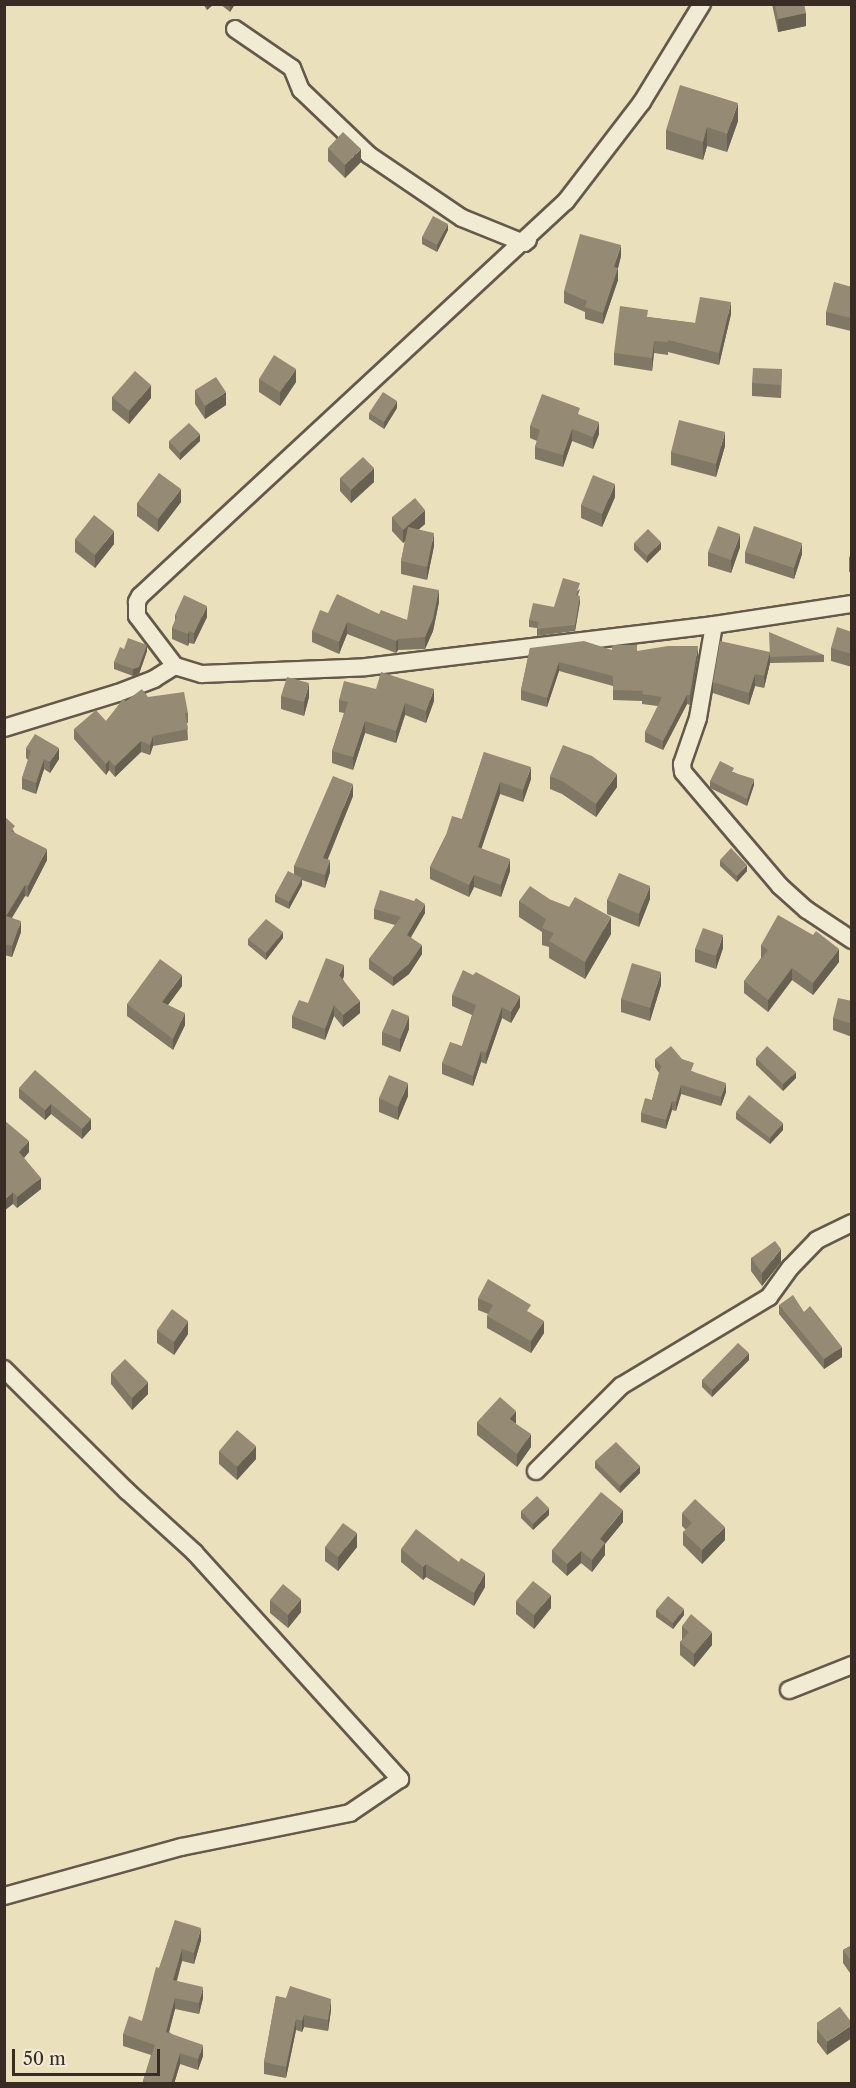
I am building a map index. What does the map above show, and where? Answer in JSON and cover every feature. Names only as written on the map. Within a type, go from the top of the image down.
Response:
[{"type":"street","points":[[702,4],[642,102],[566,201],[140,596],[136,610],[140,624],[175,666],[202,674],[366,667],[714,625],[852,604]]},
{"type":"street","points":[[235,29],[292,68],[301,90],[369,155],[462,218],[524,243],[561,218]]},
{"type":"street","points":[[714,625],[698,718],[682,764],[683,772],[780,885],[807,910],[852,940]]},
{"type":"street","points":[[4,728],[118,693],[154,679],[175,666]]},
{"type":"street","points":[[536,1471],[621,1386],[769,1297],[791,1268],[817,1240],[852,1223]]},
{"type":"street","points":[[4,1370],[127,1491],[194,1552],[400,1779],[350,1813],[181,1847],[4,1896]]},
{"type":"street","points":[[789,1690],[852,1665]]},
{"type":"building","points":[[775,4],[804,4],[806,13],[778,19]]},
{"type":"building","points":[[680,85],[738,103],[727,134],[707,127],[703,142],[666,130]]},
{"type":"building","points":[[343,132],[361,149],[345,165],[328,148]]},
{"type":"building","points":[[433,216],[448,224],[437,245],[422,237]]},
{"type":"building","points":[[580,234],[621,245],[614,267],[618,268],[603,313],[585,307],[587,301],[564,291]]},
{"type":"building","points":[[834,282],[852,287],[851,318],[826,312]]},
{"type":"building","points":[[700,297],[731,302],[719,353],[668,340],[668,342],[654,341],[652,358],[614,353],[620,306],[648,310],[647,317],[695,323]]},
{"type":"building","points":[[274,355],[296,369],[280,392],[259,379]]},
{"type":"building","points":[[753,368],[782,369],[781,385],[752,383]]},
{"type":"building","points":[[135,371],[151,385],[129,411],[112,397]]},
{"type":"building","points":[[216,377],[226,392],[205,406],[195,390]]},
{"type":"building","points":[[383,392],[397,401],[384,422],[369,413]]},
{"type":"building","points":[[542,394],[580,408],[578,414],[599,422],[593,437],[572,429],[563,455],[535,447],[540,430],[530,426]]},
{"type":"building","points":[[679,420],[725,432],[716,464],[671,452]]},
{"type":"building","points":[[189,423],[200,434],[180,453],[169,441]]},
{"type":"building","points":[[363,457],[374,468],[351,490],[340,478]]},
{"type":"building","points":[[159,473],[181,489],[158,519],[137,503]]},
{"type":"building","points":[[593,475],[615,484],[602,514],[581,505]]},
{"type":"building","points":[[415,498],[425,510],[403,530],[392,517]]},
{"type":"building","points":[[94,515],[114,531],[95,555],[75,539]]},
{"type":"building","points":[[718,526],[740,534],[731,560],[708,552]]},
{"type":"building","points":[[754,526],[802,543],[794,568],[745,552]]},
{"type":"building","points":[[408,527],[434,533],[427,567],[401,561]]},
{"type":"building","points":[[648,529],[661,542],[647,556],[634,543]]},
{"type":"building","points":[[563,578],[580,583],[576,595],[580,596],[575,625],[537,629],[539,622],[529,620],[533,603],[554,607]]},
{"type":"building","points":[[413,585],[439,590],[433,619],[425,637],[396,641],[347,622],[339,642],[312,631],[320,610],[328,613],[337,594],[379,614],[381,610],[407,620]]},
{"type":"building","points":[[184,595],[207,606],[194,633],[189,631],[188,634],[172,628]]},
{"type":"building","points":[[837,627],[852,632],[852,654],[831,648]]},
{"type":"building","points":[[769,632],[824,655],[770,657]]},
{"type":"building","points":[[128,638],[147,645],[139,667],[133,669],[114,662],[120,647],[124,649]]},
{"type":"building","points":[[584,641],[612,650],[612,645],[637,645],[637,651],[668,646],[698,646],[690,695],[687,695],[663,741],[645,732],[662,697],[642,694],[643,691],[613,690],[613,676],[559,662],[547,698],[521,690],[530,648]]},
{"type":"building","points":[[720,641],[770,652],[764,676],[755,674],[749,693],[713,682]]},
{"type":"building","points":[[381,672],[434,689],[426,711],[405,703],[396,731],[365,721],[353,757],[332,751],[348,702],[339,700],[344,681],[376,689]]},
{"type":"building","points":[[287,677],[309,683],[304,702],[281,696]]},
{"type":"building","points":[[142,689],[148,697],[184,692],[188,729],[153,736],[150,745],[141,741],[115,766],[109,760],[106,764],[74,729],[96,710],[106,721],[123,699],[126,701]]},
{"type":"building","points":[[35,734],[59,748],[50,762],[44,759],[36,783],[22,778],[31,751],[26,748]]},
{"type":"building","points":[[563,745],[592,756],[617,774],[596,804],[562,781],[550,776]]},
{"type":"building","points":[[484,752],[531,767],[523,790],[500,782],[478,847],[510,859],[501,885],[474,875],[469,885],[430,867],[446,835],[452,816],[462,819]]},
{"type":"building","points":[[720,761],[734,768],[732,772],[754,779],[747,799],[710,781]]},
{"type":"building","points":[[333,776],[353,784],[323,858],[330,860],[325,875],[294,866]]},
{"type":"building","points":[[4,816],[15,826],[11,831],[47,849],[28,886],[25,885],[6,916],[21,921],[12,946],[4,944]]},
{"type":"building","points":[[731,848],[747,865],[737,876],[720,860]]},
{"type":"building","points":[[288,871],[302,878],[289,902],[275,895]]},
{"type":"building","points":[[619,873],[650,886],[639,914],[607,900]]},
{"type":"building","points":[[530,886],[551,900],[569,907],[575,897],[611,917],[585,962],[549,941],[554,933],[542,928],[546,919],[519,901]]},
{"type":"building","points":[[380,890],[414,901],[416,898],[425,904],[407,935],[422,945],[409,964],[393,977],[369,959],[401,917],[374,909]]},
{"type":"building","points":[[778,915],[813,935],[816,931],[839,949],[813,983],[792,968],[768,1000],[744,981],[768,950],[761,945]]},
{"type":"building","points":[[266,919],[283,932],[266,953],[248,939]]},
{"type":"building","points":[[703,928],[723,935],[716,956],[695,949]]},
{"type":"building","points":[[326,958],[344,965],[339,975],[360,1001],[343,1015],[334,1005],[325,1029],[292,1016],[299,1000],[308,1003]]},
{"type":"building","points":[[160,959],[182,975],[162,1002],[185,1013],[173,1039],[127,1004]]},
{"type":"building","points":[[632,963],[661,972],[650,1008],[621,999]]},
{"type":"building","points":[[463,970],[473,975],[476,972],[520,996],[511,1012],[502,1007],[486,1053],[481,1051],[473,1076],[442,1063],[450,1042],[462,1046],[476,1005],[452,995]]},
{"type":"building","points":[[838,998],[852,1001],[852,1024],[833,1018]]},
{"type":"building","points":[[392,1009],[409,1016],[400,1039],[382,1032]]},
{"type":"building","points":[[671,1046],[682,1059],[694,1063],[691,1071],[726,1083],[721,1097],[681,1085],[676,1102],[672,1101],[666,1120],[641,1113],[645,1098],[652,1100],[661,1066],[655,1059]]},
{"type":"building","points":[[767,1046],[796,1072],[783,1084],[756,1058]]},
{"type":"building","points":[[35,1070],[91,1119],[82,1129],[51,1104],[45,1110],[19,1088]]},
{"type":"building","points":[[389,1075],[408,1083],[398,1107],[379,1098]]},
{"type":"building","points":[[749,1095],[783,1123],[770,1138],[736,1112]]},
{"type":"building","points":[[4,1120],[29,1141],[19,1152],[41,1178],[17,1197],[13,1192],[4,1200]]},
{"type":"building","points":[[775,1241],[781,1249],[762,1273],[751,1258]]},
{"type":"building","points":[[488,1279],[531,1305],[527,1311],[544,1321],[531,1341],[487,1316],[493,1305],[478,1298]]},
{"type":"building","points":[[793,1295],[804,1312],[810,1306],[842,1347],[824,1359],[779,1305]]},
{"type":"building","points":[[172,1309],[188,1321],[174,1342],[157,1330]]},
{"type":"building","points":[[738,1343],[749,1353],[712,1390],[702,1380]]},
{"type":"building","points":[[125,1359],[148,1382],[132,1398],[111,1373]]},
{"type":"building","points":[[500,1397],[516,1411],[509,1419],[531,1434],[517,1454],[477,1422]]},
{"type":"building","points":[[237,1430],[256,1446],[237,1467],[219,1451]]},
{"type":"building","points":[[616,1442],[640,1466],[620,1486],[595,1461]]},
{"type":"building","points":[[601,1492],[623,1510],[600,1539],[605,1543],[592,1560],[581,1551],[567,1564],[552,1550]]},
{"type":"building","points":[[537,1496],[549,1508],[533,1524],[521,1511]]},
{"type":"building","points":[[695,1499],[725,1527],[702,1550],[683,1532],[692,1523],[682,1513]]},
{"type":"building","points":[[343,1523],[357,1533],[338,1557],[325,1547]]},
{"type":"building","points":[[416,1529],[459,1562],[461,1558],[485,1573],[474,1593],[426,1564],[423,1567],[401,1549]]},
{"type":"building","points":[[533,1581],[551,1595],[534,1615],[516,1601]]},
{"type":"building","points":[[283,1584],[301,1599],[288,1615],[270,1600]]},
{"type":"building","points":[[668,1596],[684,1609],[673,1623],[656,1610]]},
{"type":"building","points":[[691,1614],[712,1632],[694,1654],[680,1642],[689,1632],[682,1626]]},
{"type":"building","points":[[175,1920],[201,1928],[194,1953],[182,1949],[173,1980],[203,1987],[199,2003],[175,1998],[166,2032],[203,2045],[198,2059],[180,2053],[171,2084],[152,2084],[143,2081],[155,2045],[123,2034],[129,2016],[142,2021],[156,1967],[159,1968]]},
{"type":"building","points":[[852,1945],[852,1962],[843,1950]]},
{"type":"building","points":[[290,1986],[331,1999],[328,2020],[304,2015],[302,2021],[296,2019],[286,2067],[264,2062],[276,1996],[286,1998]]},
{"type":"building","points":[[840,2007],[852,2025],[827,2042],[817,2029],[817,2023]]}]
